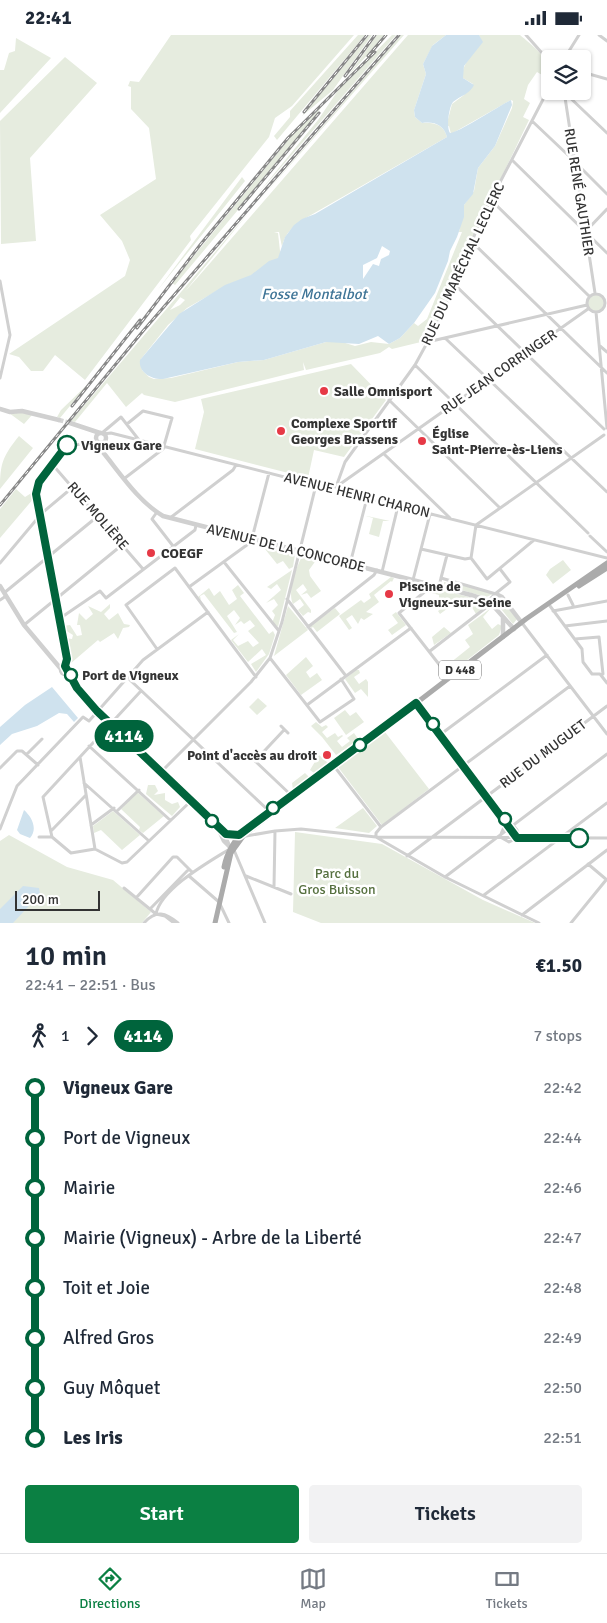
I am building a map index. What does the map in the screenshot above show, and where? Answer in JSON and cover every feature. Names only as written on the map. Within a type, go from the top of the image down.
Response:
[{"type":"main road","name":"D 448","points":[[222,890],[230,848],[240,836],[503,637],[607,561]]},
{"type":"main road","name":"D 448","points":[[522,623],[552,609],[568,595],[607,568]]},
{"type":"main road","name":"D 448","points":[[249,831],[269,811],[292,796]]},
{"type":"main road","name":"D 448","points":[[215,923],[230,848]]},
{"type":"street","points":[[526,35],[541,51]]},
{"type":"street","points":[[570,50],[579,35]]},
{"type":"street","points":[[599,35],[607,41]]},
{"type":"street","points":[[591,75],[607,79]]},
{"type":"street","name":"RUE DU MARÉCHAL LECLERC","points":[[336,487],[344,462],[415,365],[454,284],[491,200],[543,100]]},
{"type":"street","name":"RUE RENÉ GAUTHIER","points":[[565,100],[594,293]]},
{"type":"street","points":[[573,100],[607,133]]},
{"type":"street","points":[[532,121],[569,156],[574,155]]},
{"type":"street","points":[[512,160],[607,253]]},
{"type":"street","points":[[574,161],[607,194]]},
{"type":"street","points":[[491,200],[589,296]]},
{"type":"street","points":[[585,232],[607,209]]},
{"type":"street","points":[[472,242],[607,373]]},
{"type":"street","points":[[0,281],[10,335],[0,378]]},
{"type":"street","points":[[454,284],[606,428]]},
{"type":"street","points":[[589,296],[594,293],[606,298],[604,308],[596,312]]},
{"type":"street","points":[[588,307],[589,296]]},
{"type":"street","points":[[425,343],[588,307],[596,312]]},
{"type":"street","name":"RUE JEAN CORRINGER","points":[[336,487],[588,307]]},
{"type":"street","points":[[471,558],[476,525],[605,435],[600,346],[596,312]]},
{"type":"street","points":[[445,338],[490,378],[607,492]]},
{"type":"street","points":[[600,346],[607,352]]},
{"type":"street","points":[[415,365],[607,553]]},
{"type":"street","points":[[389,400],[500,508]]},
{"type":"street","points":[[0,409],[10,412],[22,411],[59,420]]},
{"type":"street","points":[[125,478],[162,451],[172,418],[144,411],[127,423]]},
{"type":"street","points":[[139,440],[121,417],[91,443],[66,446],[36,488],[67,659],[63,667],[63,673],[67,673],[97,711],[226,834],[230,848],[245,875],[265,923]]},
{"type":"street","points":[[70,423],[78,425],[100,437]]},
{"type":"street","name":"AVENUE HENRI CHARON","points":[[100,437],[116,434],[316,485],[336,487],[342,492],[534,540],[599,557],[607,561]]},
{"type":"street","name":"AVENUE DE LA CONCORDE","points":[[100,437],[102,451],[157,512],[170,518],[196,525],[439,586],[492,603],[514,629]]},
{"type":"street","points":[[384,454],[452,519]]},
{"type":"street","name":"RUE MOLIÈRE","points":[[52,464],[142,569]]},
{"type":"street","points":[[170,518],[233,470],[236,465]]},
{"type":"street","points":[[189,587],[252,539],[269,473]]},
{"type":"street","points":[[162,771],[256,677],[270,658],[279,631],[316,485]]},
{"type":"street","points":[[0,563],[40,515],[73,487]]},
{"type":"street","points":[[350,564],[367,498]]},
{"type":"street","points":[[308,627],[379,571],[398,506]]},
{"type":"street","points":[[157,512],[152,519],[173,546]]},
{"type":"street","points":[[413,580],[430,514]]},
{"type":"street","points":[[0,600],[98,516]]},
{"type":"street","points":[[59,619],[100,591],[106,598],[195,530],[196,525]]},
{"type":"street","points":[[421,549],[471,558],[487,579],[534,540]]},
{"type":"street","points":[[24,625],[122,545]]},
{"type":"street","points":[[439,586],[447,555]]},
{"type":"street","points":[[598,569],[599,557]]},
{"type":"street","points":[[224,561],[279,631]]},
{"type":"street","points":[[596,575],[607,561]]},
{"type":"street","points":[[156,649],[126,605],[175,569],[256,677]]},
{"type":"street","points":[[430,651],[492,603],[497,595],[510,583],[500,569]]},
{"type":"street","points":[[442,578],[497,595],[522,623],[607,734]]},
{"type":"street","points":[[433,585],[399,613],[445,672]]},
{"type":"street","points":[[0,586],[24,625],[63,667]]},
{"type":"street","points":[[492,603],[500,601],[497,595]]},
{"type":"street","points":[[568,595],[574,606]]},
{"type":"street","points":[[287,599],[346,676]]},
{"type":"street","points":[[604,674],[592,674],[587,668],[583,662],[582,649],[552,609],[607,601]]},
{"type":"street","points":[[500,611],[504,622],[503,637]]},
{"type":"street","points":[[0,829],[2,819],[18,786],[82,717],[89,721],[143,660],[208,612]]},
{"type":"street","points":[[564,627],[607,621]]},
{"type":"street","points":[[307,705],[410,628]]},
{"type":"street","points":[[575,639],[599,637],[607,683]]},
{"type":"street","points":[[441,734],[547,655]]},
{"type":"street","points":[[270,658],[320,723],[354,699],[341,679]]},
{"type":"street","points":[[130,680],[140,692],[269,811]]},
{"type":"street","points":[[376,837],[376,833],[381,827],[570,686]]},
{"type":"street","points":[[52,837],[44,797],[140,692]]},
{"type":"street","points":[[416,703],[511,826],[517,830],[517,838]]},
{"type":"street","name":"RUE DU MUGUET","points":[[407,856],[607,706]]},
{"type":"street","points":[[281,726],[288,733]]},
{"type":"street","points":[[284,730],[255,761],[292,796]]},
{"type":"street","points":[[27,754],[42,739]]},
{"type":"street","points":[[90,745],[170,820]]},
{"type":"street","points":[[0,768],[17,751],[27,754],[38,765]]},
{"type":"street","points":[[501,836],[504,827],[511,826],[607,754]]},
{"type":"street","points":[[80,756],[95,849]]},
{"type":"street","points":[[333,765],[381,827]]},
{"type":"street","points":[[84,783],[149,841]]},
{"type":"street","points":[[92,825],[116,810],[139,790]]},
{"type":"street","points":[[52,830],[86,794]]},
{"type":"street","points":[[39,837],[52,837],[72,853],[95,849],[122,863],[127,862],[192,801]]},
{"type":"street","points":[[484,895],[607,803]]},
{"type":"street","points":[[218,827],[225,843],[230,848]]},
{"type":"street","points":[[249,831],[260,833],[300,829],[376,837],[501,836],[517,838],[607,838]]},
{"type":"street","points":[[274,887],[275,831]]},
{"type":"street","points":[[226,834],[240,836]]},
{"type":"street","points":[[376,837],[445,877],[540,923]]},
{"type":"street","points":[[445,877],[497,837]]},
{"type":"street","points":[[150,909],[190,870],[230,848]]},
{"type":"street","points":[[522,915],[607,850]]},
{"type":"street","points":[[136,898],[173,857],[177,857],[190,870]]},
{"type":"street","points":[[571,923],[607,880],[588,864]]},
{"type":"street","points":[[156,914],[157,907],[190,870]]},
{"type":"street","points":[[245,875],[291,894]]},
{"type":"street","points":[[189,876],[219,902],[229,923]]},
{"type":"street","points":[[124,888],[156,914],[165,916],[174,923]]},
{"type":"street","points":[[144,923],[156,914],[168,915],[178,923]]},
{"type":"green space","points":[[171,35],[354,35],[292,106],[275,118],[269,137],[190,236],[191,240],[85,380],[55,355],[43,371],[31,371],[19,357],[9,354],[125,276],[130,260],[122,241],[100,215],[156,179],[149,128],[131,109],[131,87],[128,86],[130,81],[139,82]]},
{"type":"green space","points":[[358,35],[365,35],[277,140],[274,136],[290,117],[290,111]]},
{"type":"green space","points":[[369,35],[372,35],[333,90],[302,116]]},
{"type":"green space","points":[[377,35],[386,35],[348,76]]},
{"type":"green space","points":[[392,35],[396,35],[256,196],[318,120],[339,89]]},
{"type":"green space","points":[[401,35],[404,35],[257,203]]},
{"type":"green space","points":[[408,35],[446,35],[433,45],[423,64],[426,74],[414,110],[415,117],[422,123],[438,125],[444,130],[447,137],[304,219],[287,234],[282,247],[279,232],[274,232],[278,233],[280,251],[286,258],[244,279],[229,284],[187,308],[168,325],[141,359],[142,370],[149,377],[154,379],[171,378],[238,362],[264,360],[326,342],[342,342],[355,346],[371,342],[389,344],[400,338],[414,323],[418,326],[427,319],[462,232],[459,232],[464,205],[474,191],[478,168],[495,146],[512,108],[513,101],[511,100],[451,134],[449,126],[446,127],[452,104],[464,95],[473,84],[463,78],[464,68],[482,42],[479,35],[520,35],[541,54],[541,74],[537,72],[528,85],[524,99],[530,103],[523,117],[529,120],[468,247],[437,321],[429,321],[424,332],[425,341],[392,349],[389,347],[380,353],[306,370],[303,362],[304,370],[175,402],[142,393],[126,407],[107,383],[75,422],[71,421],[250,211],[185,292]],"holes":[[[180,297],[185,300],[180,305],[170,310]]]},
{"type":"green space","points":[[16,38],[51,58],[0,113],[0,70],[4,70],[9,53],[15,51]]},
{"type":"green space","points":[[65,57],[97,83],[30,158],[36,241],[1,244],[0,121]]},
{"type":"green space","points":[[324,103],[310,124],[175,285],[172,283],[293,134]]},
{"type":"green space","points":[[242,177],[245,181],[157,291]]},
{"type":"green space","points":[[593,295],[599,295],[604,300],[602,309],[593,311],[588,306],[588,300]]},
{"type":"green space","name":"Complexe Sportif Georges Brassens","points":[[351,364],[386,400],[344,457],[314,450],[308,478],[195,449],[204,412],[201,399]]},
{"type":"green space","points":[[89,383],[60,418],[57,417],[61,410]]},
{"type":"green space","points":[[21,412],[32,415],[24,424],[9,413]]},
{"type":"green space","points":[[19,436],[33,448],[0,489],[4,460],[9,449]]},
{"type":"green space","points":[[16,489],[25,497],[33,492],[34,498],[0,538],[0,509]]},
{"type":"green space","points":[[366,516],[390,521],[383,521],[379,537],[369,534],[373,518]]},
{"type":"green space","points":[[268,547],[295,554],[293,567],[289,569],[283,561],[277,564],[265,549]]},
{"type":"green space","points":[[303,555],[317,559],[309,570],[310,576],[321,591],[311,598],[307,593],[301,595],[307,590],[303,584],[296,590],[311,610],[311,613],[308,612],[303,616],[298,610],[304,605],[300,599],[293,604],[291,593],[295,572]]},
{"type":"green space","points":[[563,560],[571,570],[553,584],[546,575],[550,569]]},
{"type":"green space","points":[[292,570],[278,627],[272,623],[275,615],[272,611],[278,605],[274,599],[266,603],[281,590],[277,584],[271,589],[267,587]]},
{"type":"green space","points":[[391,577],[394,578],[392,582],[374,595],[379,602],[366,612],[373,614],[364,620],[361,618],[358,624],[352,615],[346,619],[352,628],[349,630],[339,616],[361,600],[364,603],[371,598],[369,594]]},
{"type":"green space","points":[[444,582],[462,587],[463,585],[493,594],[486,597],[444,585]]},
{"type":"green space","points":[[238,585],[244,593],[240,596],[269,634],[273,631],[275,635],[269,654],[256,672],[251,664],[266,655],[262,649],[248,662],[231,640],[239,634],[233,640],[238,646],[248,641],[253,647],[259,643],[248,631],[255,626],[250,620],[244,624],[241,621],[235,625],[240,618],[234,610],[227,616],[237,632],[234,633],[204,594],[200,596],[201,600],[198,597],[209,588],[214,596],[220,591],[229,605],[237,599],[232,590]]},
{"type":"green space","points":[[437,589],[481,600],[488,605],[476,614],[470,604],[461,609],[455,603],[440,614],[438,611],[444,607],[439,600],[439,595],[428,592]]},
{"type":"green space","points":[[502,601],[517,619],[513,624],[498,605]]},
{"type":"green space","points":[[110,604],[110,608],[104,614],[109,620],[118,613],[124,624],[130,625],[129,627],[123,628],[118,639],[114,633],[100,642],[98,640],[70,664],[65,638],[72,639],[73,635],[65,630],[63,626],[70,625],[77,636],[82,635],[80,625],[77,625],[79,613],[86,620],[93,614],[88,606],[101,612]]},
{"type":"green space","points":[[288,606],[308,630],[274,656]]},
{"type":"green space","points":[[335,608],[340,614],[317,632],[313,627],[311,628],[311,625]]},
{"type":"green space","points":[[491,608],[483,617],[492,629],[498,624],[502,626],[499,635],[448,675],[445,667],[470,647],[465,640],[473,634],[468,625]]},
{"type":"green space","points":[[396,612],[406,625],[392,635],[388,630],[398,623],[392,615]]},
{"type":"green space","points":[[444,627],[451,633],[434,645],[432,637]]},
{"type":"green space","points":[[306,657],[313,666],[306,672],[310,678],[317,673],[322,680],[301,695],[286,675]]},
{"type":"green space","points":[[356,670],[359,670],[360,673],[354,677],[359,684],[366,679],[368,682],[368,697],[361,689],[355,693],[345,679]]},
{"type":"green space","points":[[258,698],[267,706],[257,715],[249,707]]},
{"type":"green space","points":[[345,710],[350,716],[356,712],[364,722],[346,735],[334,718]]},
{"type":"green space","points":[[316,722],[322,727],[326,725],[328,727],[322,732],[327,738],[335,733],[338,737],[342,735],[337,741],[342,747],[350,741],[347,738],[354,733],[359,740],[336,755],[311,726]]},
{"type":"green space","points":[[385,732],[429,789],[382,825],[338,767]]},
{"type":"green space","points":[[319,755],[328,763],[314,773],[310,770]]},
{"type":"green space","points":[[305,773],[309,777],[293,790],[292,783]]},
{"type":"green space","points":[[148,785],[155,785],[158,791],[154,795],[165,793],[165,800],[172,804],[178,802],[180,807],[172,816],[146,794]]},
{"type":"green space","points":[[137,792],[164,816],[143,833],[139,830],[140,827],[121,809]]},
{"type":"green space","points":[[363,808],[377,826],[369,833],[335,828]]},
{"type":"green space","points":[[113,811],[140,835],[122,850],[101,830],[94,833],[93,826]]},
{"type":"green space","name":"Parc du Gros Buisson","points":[[295,832],[382,844],[483,900],[535,923],[321,923],[293,912]]},
{"type":"green space","points":[[9,835],[67,867],[113,880],[151,912],[142,923],[0,923],[0,841]]},
{"type":"water","name":"Fosse Montalbot","points":[[446,35],[479,35],[483,42],[464,66],[463,78],[474,85],[470,91],[453,102],[448,122],[450,133],[470,124],[511,100],[512,105],[495,146],[478,168],[473,194],[464,205],[464,217],[435,293],[414,323],[400,338],[389,344],[378,336],[359,344],[326,342],[264,360],[238,362],[163,379],[147,375],[141,369],[140,360],[179,314],[225,285],[251,275],[269,261],[278,258],[285,237],[294,225],[302,219],[315,214],[447,137],[444,129],[438,125],[422,123],[415,117],[414,110],[426,74],[423,64],[432,46]],"holes":[[[382,246],[390,251],[389,255],[381,259],[379,266],[373,264],[363,279],[363,265],[377,258]]]},
{"type":"water","points":[[52,687],[78,718],[74,722],[67,714],[59,713],[37,726],[12,734],[0,745],[0,727],[25,705]]},
{"type":"water","points":[[24,810],[34,827],[30,838],[20,834],[17,830]]},
{"type":"water","points":[[23,886],[39,888],[40,894],[13,923],[0,923],[0,909]]},
{"type":"tunnel","points":[[59,420],[70,423]]},
{"type":"railway","points":[[304,112],[367,35]]},
{"type":"railway","points":[[345,76],[375,35]]},
{"type":"railway","points":[[368,56],[386,35]]},
{"type":"railway","points":[[0,505],[143,331],[399,35]]},
{"type":"railway","points":[[137,328],[200,245],[288,138],[375,52]]},
{"type":"railway","points":[[239,209],[319,113]]},
{"type":"railway","points":[[72,406],[140,320]]},
{"type":"bus line","name":"4114","points":[[67,445],[36,488],[67,659],[65,666],[68,667],[77,688],[97,711],[169,777],[226,834],[239,835],[416,703],[509,824],[517,838],[579,838]]},
{"type":"place","name":"Salle Omnisport","points":[[324,391]]},
{"type":"place","name":"Complexe Sportif Georges Brassens","points":[[281,431]]},
{"type":"place","name":"Église Saint-Pierre-ès-Liens","points":[[422,441]]},
{"type":"place","name":"Vigneux Gare","points":[[67,445]]},
{"type":"place","name":"COEGF","points":[[151,553]]},
{"type":"place","name":"Piscine de Vigneux-sur-Seine","points":[[389,594]]},
{"type":"place","name":"Port de Vigneux","points":[[71,675]]},
{"type":"place","name":"Point d'accès au droit","points":[[327,755]]}]
